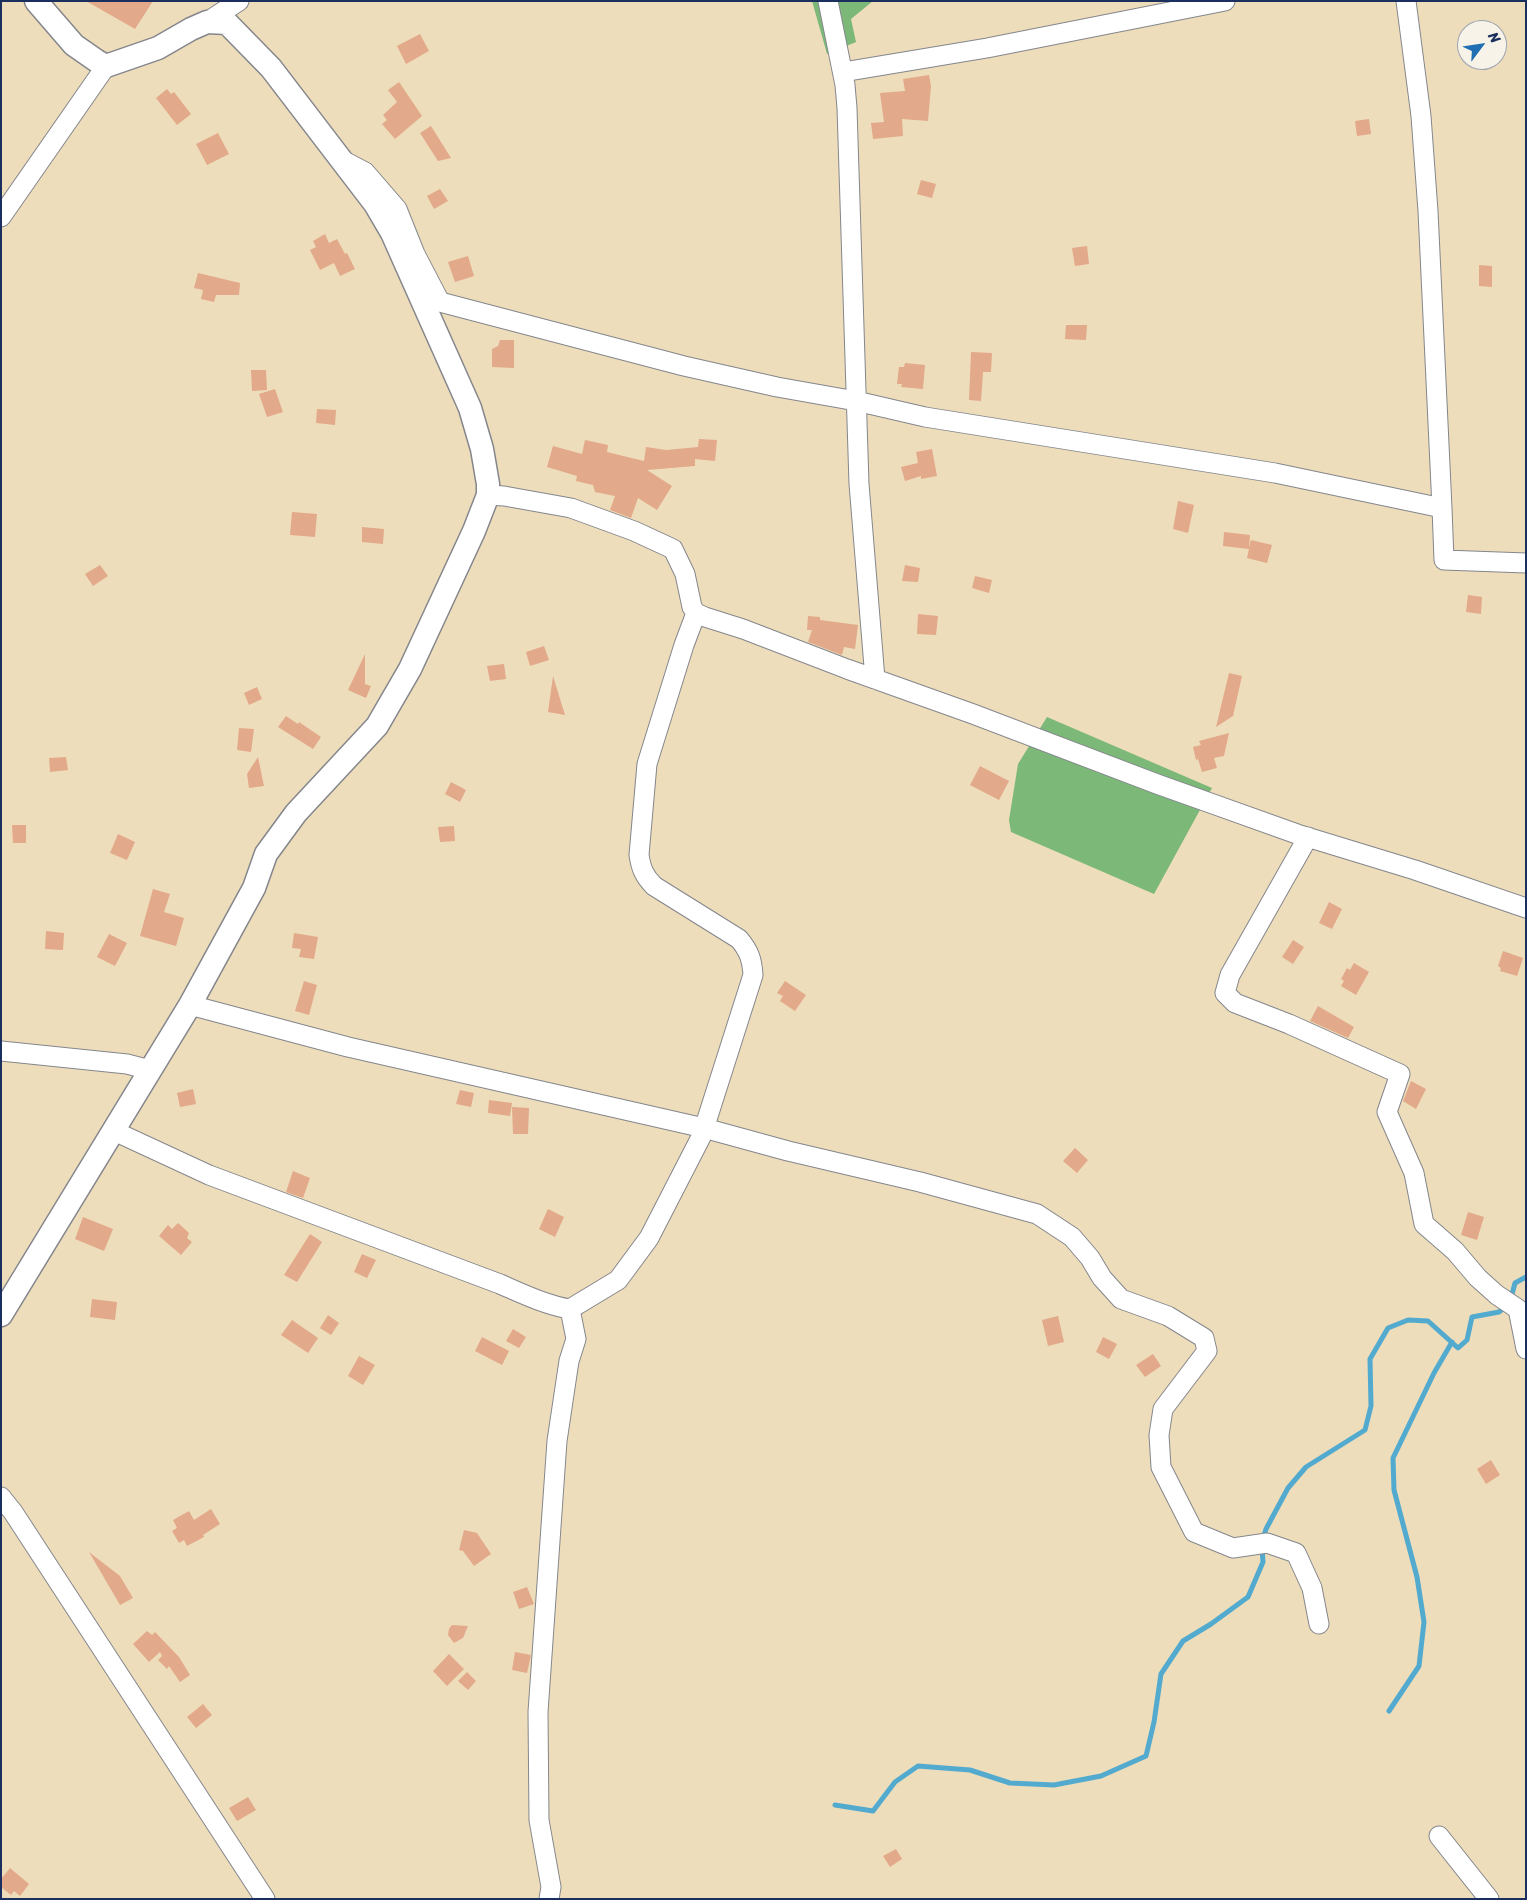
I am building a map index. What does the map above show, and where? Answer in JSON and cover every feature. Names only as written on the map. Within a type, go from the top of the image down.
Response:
[{"type":"street","points":[[36,1],[74,45],[106,66]]},
{"type":"street","points":[[1,217],[106,66],[158,48],[207,22],[239,1]]},
{"type":"street","points":[[828,1],[843,72],[848,108],[859,484],[875,679]]},
{"type":"street","points":[[843,72],[987,48],[1225,1]]},
{"type":"street","points":[[1406,1],[1421,116],[1428,210],[1444,560],[1526,563]]},
{"type":"street","points":[[1,1315],[190,1005],[254,888],[266,854],[282,830],[321,785],[377,726],[388,710],[410,669],[474,531],[488,496],[488,484],[482,449],[470,408],[392,233],[375,204],[271,68],[227,23],[207,22]]},
{"type":"street","points":[[342,160],[365,172],[397,209],[415,254],[440,302],[684,366],[777,387],[856,400],[925,417],[1276,473],[1442,508]]},
{"type":"street","points":[[488,496],[504,496],[571,508],[634,531],[673,549],[685,574],[692,607],[696,613],[705,617],[743,629],[1157,784],[1308,837],[1526,908]]},
{"type":"street","points":[[114,1131],[209,1174],[556,1307],[570,1310],[618,1280],[650,1238],[704,1128],[753,974],[749,951],[739,939],[654,886],[641,869],[639,854],[647,764],[684,645],[696,613]]},
{"type":"street","points":[[1308,837],[1230,975],[1225,993],[1234,1003],[1289,1024],[1400,1074],[1387,1112],[1414,1173],[1424,1224],[1455,1251],[1478,1278],[1497,1295],[1518,1309],[1526,1349]]},
{"type":"street","points":[[190,1005],[348,1047],[704,1128],[788,1151],[920,1182],[1038,1214],[1072,1237],[1090,1258],[1102,1278],[1121,1299],[1168,1316],[1204,1338],[1207,1351],[1163,1410],[1159,1434],[1161,1467],[1194,1532],[1233,1548],[1267,1543],[1296,1553],[1312,1588],[1320,1624]]},
{"type":"street","points":[[1,1051],[127,1064],[150,1070]]},
{"type":"street","points":[[549,1899],[551,1887],[539,1820],[538,1712],[558,1441],[569,1361],[576,1339],[570,1310]]},
{"type":"street","points":[[1,1498],[18,1520],[265,1899]]},
{"type":"street","points":[[1439,1836],[1489,1899]]},
{"type":"green space","points":[[812,1],[873,1],[851,19],[856,42],[827,54]]},
{"type":"green space","points":[[1047,717],[1212,788],[1154,894],[1011,832],[1009,820],[1018,764]]},
{"type":"building","points":[[86,1],[153,1],[135,29]]},
{"type":"building","points":[[420,34],[429,51],[406,64],[397,46]]},
{"type":"building","points":[[929,75],[931,86],[928,121],[902,119],[903,136],[873,139],[871,123],[884,122],[880,93],[905,91],[903,79]]},
{"type":"building","points":[[399,82],[422,116],[395,139],[382,124],[387,120],[383,115],[397,102],[388,90]]},
{"type":"building","points":[[167,89],[171,94],[174,92],[191,114],[177,125],[156,98]]},
{"type":"building","points":[[1369,119],[1371,134],[1357,136],[1355,121]]},
{"type":"building","points":[[431,126],[451,158],[438,161],[420,133]]},
{"type":"building","points":[[218,133],[229,154],[207,165],[196,144]]},
{"type":"building","points":[[921,180],[936,184],[932,198],[917,194]]},
{"type":"building","points":[[440,189],[448,201],[434,209],[427,196]]},
{"type":"building","points":[[325,234],[329,243],[337,239],[355,269],[340,276],[334,263],[320,270],[310,250],[316,247],[313,241]]},
{"type":"building","points":[[1087,246],[1089,264],[1075,266],[1072,248]]},
{"type":"building","points":[[468,256],[474,276],[455,282],[448,262]]},
{"type":"building","points":[[1479,265],[1492,266],[1492,287],[1479,286]]},
{"type":"building","points":[[198,273],[240,283],[239,295],[216,295],[214,302],[201,299],[203,290],[194,288]]},
{"type":"building","points":[[1066,325],[1087,325],[1086,340],[1065,339]]},
{"type":"building","points":[[500,340],[514,340],[514,368],[492,367],[492,349],[498,346]]},
{"type":"building","points":[[971,352],[992,353],[991,372],[983,372],[981,401],[969,400]]},
{"type":"building","points":[[905,363],[925,365],[923,389],[901,387],[902,384],[897,384],[899,367],[904,367]]},
{"type":"building","points":[[251,370],[266,370],[267,390],[252,391]]},
{"type":"building","points":[[275,389],[283,412],[267,417],[259,394]]},
{"type":"building","points":[[317,409],[336,410],[335,425],[316,423]]},
{"type":"building","points":[[699,439],[717,440],[715,461],[695,459],[695,466],[647,470],[672,486],[657,510],[638,498],[631,518],[610,510],[615,496],[595,492],[593,485],[576,481],[577,476],[547,467],[553,446],[582,454],[585,440],[608,445],[607,452],[644,461],[646,447],[666,450],[698,447]]},
{"type":"building","points":[[932,449],[937,476],[921,479],[921,476],[905,481],[901,467],[918,463],[916,452]]},
{"type":"building","points":[[1178,501],[1194,505],[1188,533],[1173,529]]},
{"type":"building","points":[[292,512],[317,514],[315,537],[290,535]]},
{"type":"building","points":[[362,527],[384,529],[383,544],[362,542]]},
{"type":"building","points":[[1224,532],[1250,535],[1249,548],[1251,540],[1272,545],[1267,563],[1247,558],[1249,549],[1223,546]]},
{"type":"building","points":[[100,565],[108,576],[93,586],[85,574]]},
{"type":"building","points":[[905,565],[920,568],[918,582],[902,581]]},
{"type":"building","points":[[975,576],[992,580],[989,593],[972,588]]},
{"type":"building","points":[[1468,595],[1482,597],[1481,614],[1466,612]]},
{"type":"building","points":[[918,614],[938,616],[936,635],[917,634]]},
{"type":"building","points":[[808,616],[820,617],[820,620],[858,625],[855,649],[844,647],[842,655],[808,642],[812,630],[807,630]]},
{"type":"building","points":[[544,646],[549,660],[530,666],[526,652]]},
{"type":"building","points":[[365,654],[365,684],[371,686],[366,698],[348,690]]},
{"type":"building","points":[[504,664],[506,679],[490,681],[487,666]]},
{"type":"building","points":[[1229,673],[1242,676],[1233,716],[1216,727]]},
{"type":"building","points":[[553,676],[565,715],[548,712]]},
{"type":"building","points":[[257,687],[262,699],[249,705],[244,693]]},
{"type":"building","points":[[286,716],[298,724],[299,722],[321,737],[313,749],[278,727]]},
{"type":"building","points":[[239,728],[254,729],[251,752],[237,750]]},
{"type":"building","points":[[1229,733],[1224,756],[1214,758],[1217,768],[1202,772],[1198,759],[1196,760],[1193,747],[1201,745],[1199,741]]},
{"type":"building","points":[[66,757],[68,770],[50,772],[49,758]]},
{"type":"building","points":[[258,757],[264,786],[249,788],[247,774]]},
{"type":"building","points":[[980,766],[1009,781],[999,800],[970,785]]},
{"type":"building","points":[[451,782],[466,790],[460,802],[445,794]]},
{"type":"building","points":[[12,825],[26,825],[26,843],[13,843]]},
{"type":"building","points":[[454,826],[455,841],[440,842],[438,827]]},
{"type":"building","points":[[118,834],[135,842],[127,860],[110,853]]},
{"type":"building","points":[[153,889],[170,894],[164,912],[184,918],[176,946],[140,936]]},
{"type":"building","points":[[1329,902],[1342,909],[1332,929],[1319,923]]},
{"type":"building","points":[[46,931],[64,933],[63,950],[45,949]]},
{"type":"building","points":[[294,933],[318,937],[314,959],[299,957],[301,949],[292,948]]},
{"type":"building","points":[[109,934],[127,943],[115,966],[97,957]]},
{"type":"building","points":[[1293,940],[1304,947],[1293,964],[1282,957]]},
{"type":"building","points":[[1503,951],[1523,958],[1517,976],[1500,971],[1501,968],[1498,966]]},
{"type":"building","points":[[1354,963],[1369,972],[1356,995],[1341,986],[1344,981],[1341,979],[1347,968],[1350,970]]},
{"type":"building","points":[[304,981],[317,985],[309,1015],[295,1011]]},
{"type":"building","points":[[785,981],[806,995],[795,1011],[780,1001],[783,996],[777,993]]},
{"type":"building","points":[[1318,1006],[1354,1027],[1348,1038],[1310,1021]]},
{"type":"building","points":[[1411,1081],[1426,1089],[1416,1109],[1403,1101]]},
{"type":"building","points":[[193,1089],[196,1104],[180,1107],[177,1093]]},
{"type":"building","points":[[460,1090],[474,1093],[471,1107],[456,1104]]},
{"type":"building","points":[[489,1100],[512,1103],[510,1116],[488,1113]]},
{"type":"building","points":[[512,1107],[529,1108],[528,1134],[513,1134]]},
{"type":"building","points":[[1075,1148],[1088,1160],[1077,1173],[1063,1161]]},
{"type":"building","points":[[293,1171],[310,1178],[303,1198],[286,1192]]},
{"type":"building","points":[[548,1209],[564,1217],[555,1237],[539,1229]]},
{"type":"building","points":[[1468,1212],[1484,1217],[1477,1240],[1461,1235]]},
{"type":"building","points":[[83,1217],[113,1229],[104,1251],[75,1239]]},
{"type":"building","points":[[178,1223],[189,1233],[187,1238],[192,1242],[181,1255],[159,1236],[168,1225],[172,1229]]},
{"type":"building","points":[[310,1234],[322,1242],[297,1282],[284,1275]]},
{"type":"building","points":[[362,1254],[376,1260],[367,1278],[354,1272]]},
{"type":"building","points":[[92,1299],[117,1302],[115,1320],[90,1317]]},
{"type":"building","points":[[328,1315],[339,1323],[331,1335],[320,1328]]},
{"type":"building","points":[[1058,1316],[1064,1342],[1048,1346],[1042,1320]]},
{"type":"building","points":[[292,1320],[318,1338],[308,1353],[281,1335]]},
{"type":"building","points":[[513,1329],[526,1337],[519,1348],[506,1341]]},
{"type":"building","points":[[482,1337],[509,1351],[502,1365],[475,1351]]},
{"type":"building","points":[[1103,1337],[1117,1344],[1109,1359],[1096,1352]]},
{"type":"building","points":[[1153,1354],[1161,1366],[1145,1377],[1136,1365]]},
{"type":"building","points":[[359,1356],[375,1365],[363,1385],[348,1376]]},
{"type":"building","points":[[1491,1460],[1500,1475],[1486,1484],[1477,1469]]},
{"type":"building","points":[[211,1509],[220,1524],[203,1535],[204,1537],[187,1546],[184,1540],[179,1543],[172,1531],[177,1528],[173,1520],[189,1511],[194,1520]]},
{"type":"building","points":[[464,1530],[477,1533],[491,1554],[474,1566],[463,1551],[459,1550]]},
{"type":"building","points":[[89,1552],[120,1576],[133,1598],[120,1605]]},
{"type":"building","points":[[527,1587],[534,1604],[519,1609],[513,1592]]},
{"type":"building","points":[[452,1625],[468,1626],[463,1638],[454,1643],[448,1635]]},
{"type":"building","points":[[147,1631],[152,1635],[155,1632],[179,1657],[190,1675],[180,1682],[169,1666],[167,1669],[158,1660],[162,1656],[160,1652],[149,1662],[133,1644]]},
{"type":"building","points":[[515,1652],[531,1655],[527,1673],[512,1670]]},
{"type":"building","points":[[449,1654],[464,1669],[447,1686],[433,1671]]},
{"type":"building","points":[[467,1672],[476,1681],[468,1690],[458,1681]]},
{"type":"building","points":[[203,1704],[212,1715],[196,1728],[187,1717]]},
{"type":"building","points":[[248,1797],[256,1810],[237,1821],[229,1808]]},
{"type":"building","points":[[896,1849],[902,1859],[890,1867],[883,1856]]},
{"type":"building","points":[[10,1868],[29,1884],[20,1896],[14,1891],[11,1895],[1,1887],[1,1879]]},
{"type":"waterway","points":[[1511,1298],[1515,1283],[1526,1277]]},
{"type":"waterway","points":[[1263,1539],[1266,1529],[1288,1488],[1306,1467],[1365,1430],[1371,1406],[1370,1359],[1388,1328],[1408,1320],[1428,1321],[1458,1348],[1467,1340],[1472,1317],[1499,1312],[1507,1305]]},
{"type":"waterway","points":[[1389,1711],[1419,1666],[1424,1622],[1417,1577],[1394,1490],[1393,1458],[1434,1373],[1452,1342]]},
{"type":"waterway","points":[[835,1805],[873,1811],[895,1782],[918,1766],[970,1770],[1010,1783],[1054,1785],[1101,1776],[1146,1756],[1154,1722],[1161,1674],[1183,1641],[1211,1624],[1248,1597],[1263,1562],[1262,1548]]}]
